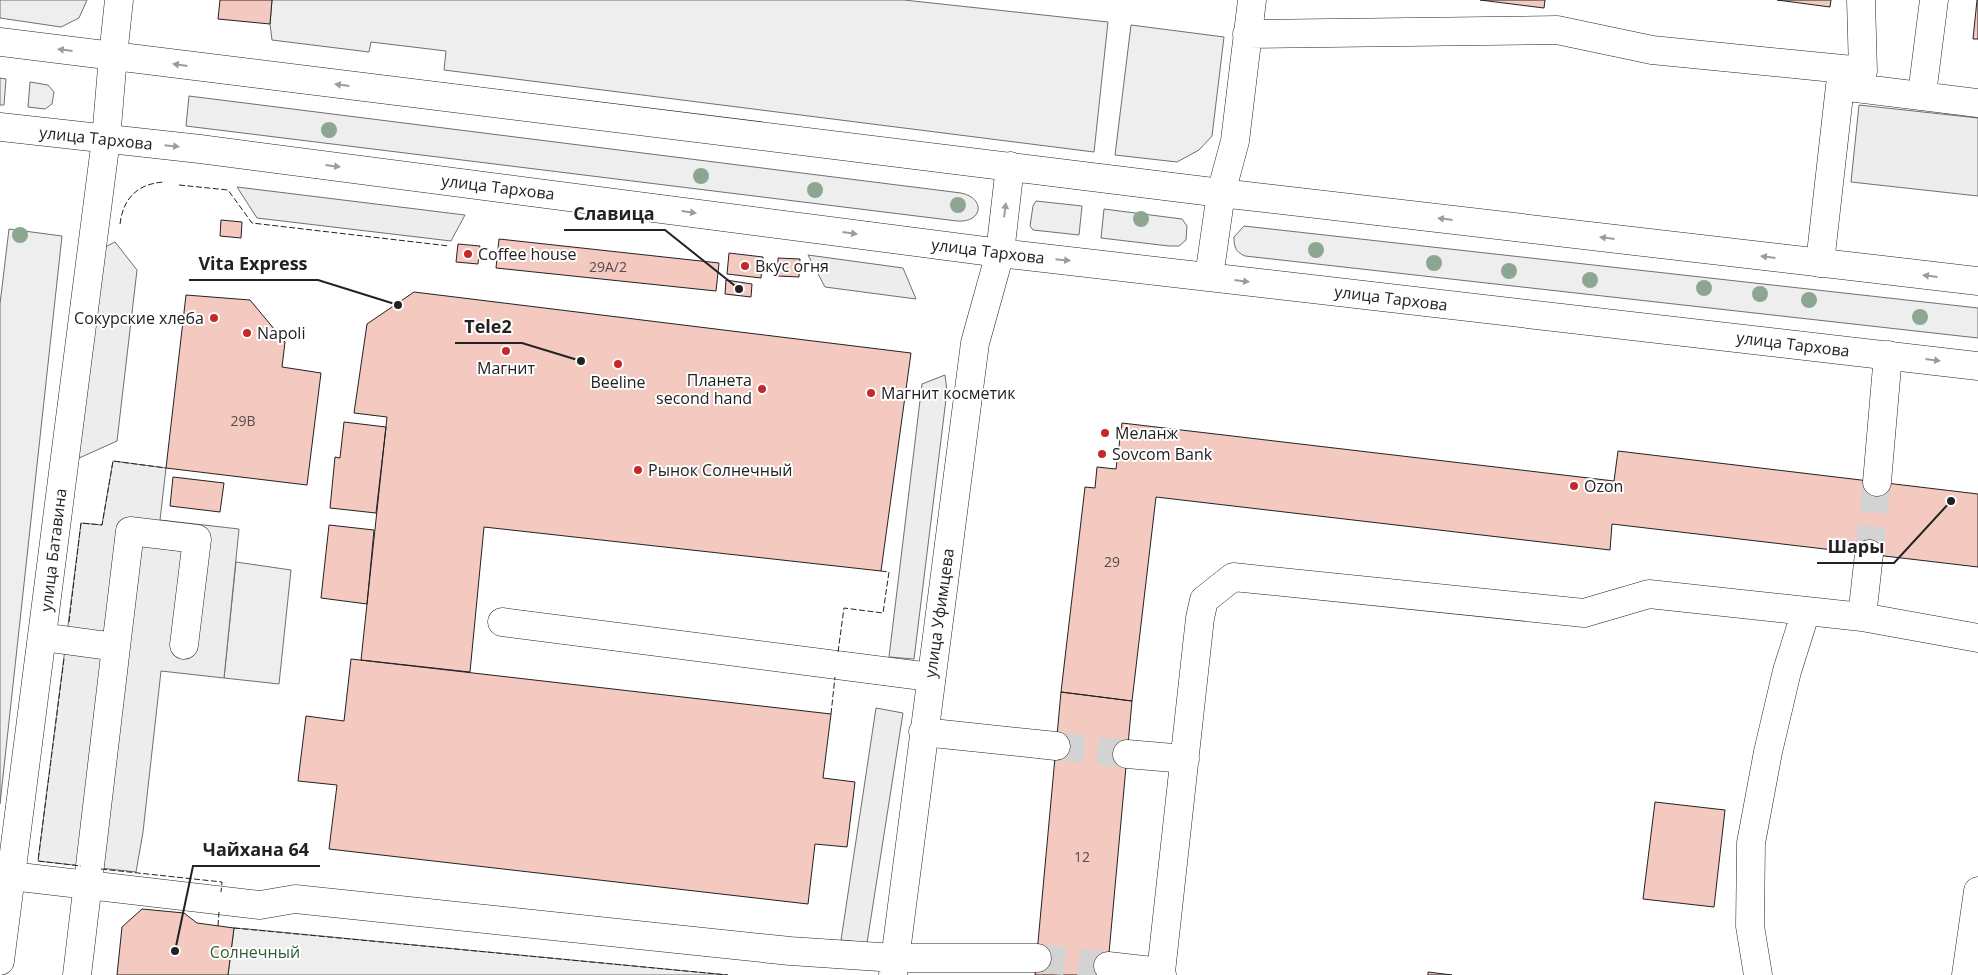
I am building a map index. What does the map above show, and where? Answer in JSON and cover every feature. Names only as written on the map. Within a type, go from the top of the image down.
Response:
[{"type":"main road","name":"улица Батавина","points":[[1,952],[106,139],[119,0]]},
{"type":"main road","points":[[1209,277],[1220,192],[1235,141],[1252,0]]},
{"type":"main road","points":[[1861,0],[1863,71]]},
{"type":"main road","points":[[1922,94],[1934,0]]},
{"type":"main road","points":[[1247,34],[1557,30],[1652,50],[1863,71]]},
{"type":"main road","points":[[0,42],[1220,192],[1978,282]]},
{"type":"main road","points":[[1840,86],[1863,71]]},
{"type":"main road","points":[[1840,86],[1922,94],[1978,103]]},
{"type":"main road","points":[[1820,263],[1840,86]]},
{"type":"main road","name":"улица Тархова","points":[[0,127],[588,198],[1000,253],[1978,366]]},
{"type":"main road","name":"улица Уфимцева","points":[[894,967],[930,677],[975,343],[1000,253],[1010,166]]},
{"type":"main road","points":[[1877,482],[1888,355]]},
{"type":"main road","points":[[77,975],[130,531],[197,539],[184,645]]},
{"type":"main road","points":[[1862,617],[1869,554]]},
{"type":"main road","points":[[1108,966],[1161,974],[1204,600],[1233,576],[1584,613],[1649,594],[1862,617],[1978,638]]},
{"type":"main road","points":[[1758,975],[1750,926],[1751,843],[1774,725],[1787,671],[1806,611]]},
{"type":"main road","points":[[502,622],[930,677]]},
{"type":"main road","points":[[42,637],[116,647]]},
{"type":"main road","points":[[923,732],[1056,746]]},
{"type":"main road","points":[[1127,754],[1185,760]]},
{"type":"main road","points":[[11,876],[260,905],[295,899],[790,951],[894,967],[1037,958]]},
{"type":"main road","points":[[1966,975],[1978,891]]},
{"type":"green space","points":[[0,0],[87,0],[79,18],[61,27],[0,18]]},
{"type":"green space","points":[[272,0],[904,0],[1108,22],[1094,152],[444,70],[446,51],[371,42],[369,52],[272,40],[270,24]]},
{"type":"green space","points":[[1131,25],[1224,37],[1212,136],[1199,150],[1177,162],[1115,155]]},
{"type":"green space","points":[[0,78],[6,79],[4,105],[0,105]]},
{"type":"green space","points":[[30,82],[48,85],[54,92],[52,104],[45,109],[28,107]]},
{"type":"green space","points":[[189,96],[961,193],[975,200],[978,210],[972,218],[966,221],[957,221],[186,126]]},
{"type":"green space","points":[[1036,201],[1082,206],[1079,235],[1033,230],[1030,226],[1033,206]]},
{"type":"green space","points":[[1104,209],[1182,219],[1187,226],[1186,240],[1179,246],[1169,246],[1101,238]]},
{"type":"green space","points":[[1244,226],[1978,308],[1978,338],[1245,256],[1237,251],[1234,240],[1234,237]]},
{"type":"green space","points":[[9,229],[62,236],[0,804],[0,304]]},
{"type":"green space","points":[[236,562],[291,570],[279,684],[224,678]]},
{"type":"green space","name":"Солнечный","points":[[234,928],[248,929],[728,975],[228,975]]},
{"type":"shaded area","points":[[1859,105],[1978,118],[1978,196],[1851,182]]},
{"type":"shaded area","points":[[237,187],[465,215],[451,241],[257,218]]},
{"type":"shaded area","points":[[115,242],[137,270],[117,441],[77,459],[105,247]]},
{"type":"shaded area","points":[[808,255],[903,268],[916,299],[825,287]]},
{"type":"shaded area","points":[[945,375],[947,391],[914,659],[889,657],[922,384]]},
{"type":"shaded area","points":[[113,461],[166,468],[160,520],[239,529],[224,678],[161,671],[143,832],[136,872],[38,861],[81,523],[102,525]]},
{"type":"shaded area","points":[[876,708],[903,713],[867,943],[841,940]]},
{"type":"building","points":[[220,0],[272,0],[270,24],[218,19]]},
{"type":"building","points":[[1480,0],[1545,0],[1544,8]]},
{"type":"building","points":[[1777,0],[1831,0],[1830,7]]},
{"type":"building","points":[[1977,0],[1978,39],[1973,39]]},
{"type":"building","points":[[221,220],[242,222],[241,238],[220,236]]},
{"type":"building","points":[[499,239],[719,263],[716,291],[496,268]]},
{"type":"building","name":"Coffee house","points":[[458,244],[480,246],[478,264],[456,262]]},
{"type":"building","name":"Вкус огня","points":[[729,253],[763,257],[761,278],[727,274]]},
{"type":"building","points":[[778,258],[800,259],[799,277],[778,276]]},
{"type":"building","points":[[726,280],[752,284],[751,297],[725,294]]},
{"type":"building","name":"Рынок Солнечный","points":[[414,292],[911,353],[881,571],[484,527],[470,672],[361,660],[387,417],[354,413],[367,324]]},
{"type":"building","points":[[186,295],[250,300],[285,342],[282,367],[321,373],[307,485],[166,468]]},
{"type":"building","points":[[344,422],[386,427],[376,513],[330,508],[335,457],[340,458]]},
{"type":"building","points":[[1122,423],[1614,481],[1618,451],[1978,494],[1978,567],[1612,524],[1610,550],[1156,497],[1132,701],[1061,692],[1085,487],[1095,488],[1097,467],[1116,469]]},
{"type":"building","points":[[173,477],[224,483],[220,512],[170,506]]},
{"type":"building","points":[[329,525],[374,530],[367,604],[321,598]]},
{"type":"building","points":[[351,659],[831,714],[823,778],[855,782],[847,847],[815,844],[808,904],[329,849],[337,785],[298,781],[306,716],[344,721]]},
{"type":"building","points":[[1061,692],[1132,701],[1107,975],[1035,975]]},
{"type":"building","points":[[1655,802],[1725,810],[1714,907],[1643,899]]},
{"type":"building","points":[[142,909],[184,913],[197,923],[234,928],[228,975],[117,975],[122,927]]},
{"type":"building","points":[[1428,972],[1452,975],[1428,975]]},
{"type":"tunnel","points":[[1869,554],[1877,482]]},
{"type":"tunnel","points":[[1056,746],[1127,754]]},
{"type":"tunnel","points":[[1037,958],[1108,966]]},
{"type":"fence","points":[[120,224],[128,200],[134,194],[147,185],[165,182]]},
{"type":"fence","points":[[179,185],[228,190],[252,223],[449,246]]},
{"type":"fence","points":[[69,622],[81,523],[102,525],[113,461],[166,468]]},
{"type":"fence","points":[[838,652],[844,608],[883,613],[889,572],[881,571]]},
{"type":"fence","points":[[64,659],[38,861],[81,866]]},
{"type":"fence","points":[[831,714],[835,677]]},
{"type":"fence","points":[[101,869],[222,882],[221,892]]},
{"type":"fence","points":[[218,926],[219,912]]},
{"type":"fence","points":[[234,928],[728,975]]},
{"type":"place","name":"Coffee house","points":[[468,254]]},
{"type":"place","name":"Вкус огня","points":[[745,266]]},
{"type":"place","name":"Славица","points":[[739,289]]},
{"type":"place","name":"Vita Express","points":[[398,305]]},
{"type":"place","name":"Сокурские хлеба","points":[[214,318]]},
{"type":"place","name":"Napoli","points":[[247,333]]},
{"type":"place","name":"Магнит","points":[[506,351]]},
{"type":"place","name":"Tele2","points":[[581,361]]},
{"type":"place","name":"Beeline","points":[[618,364]]},
{"type":"place","name":"Планета second hand","points":[[762,389]]},
{"type":"place","name":"Магнит косметик","points":[[871,393]]},
{"type":"place","name":"Меланж","points":[[1105,433]]},
{"type":"place","name":"Sovcom Bank","points":[[1102,454]]},
{"type":"place","name":"Рынок Солнечный","points":[[638,470]]},
{"type":"place","name":"Ozon","points":[[1574,486]]},
{"type":"place","name":"Шары","points":[[1951,501]]},
{"type":"place","name":"Чайхана 64","points":[[175,951]]}]
